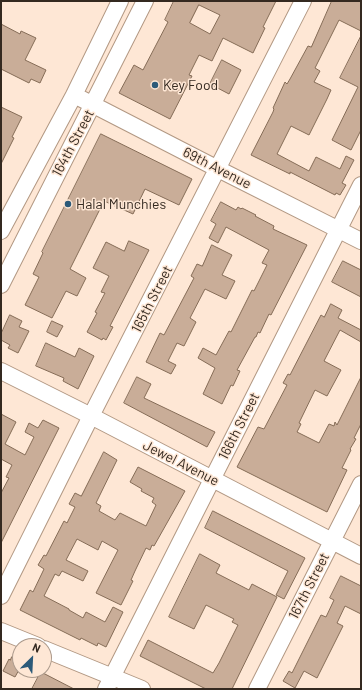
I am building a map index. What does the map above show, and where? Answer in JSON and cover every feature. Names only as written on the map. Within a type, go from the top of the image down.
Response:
[{"type":"street","name":"164th Street","points":[[1,231],[74,95],[120,1]]},
{"type":"street","name":"164th Street","points":[[1,285],[145,1]]},
{"type":"street","name":"165th Street","points":[[1,596],[91,416],[303,1]]},
{"type":"street","name":"69th Avenue","points":[[74,95],[361,241]]},
{"type":"street","name":"166th Street","points":[[109,683],[361,185]]},
{"type":"street","name":"Jewel Avenue","points":[[1,371],[361,556]]},
{"type":"street","name":"167th Street","points":[[257,689],[361,484]]},
{"type":"street","points":[[1,631],[18,638]]},
{"type":"street","points":[[52,653],[109,683],[142,689]]},
{"type":"building","points":[[174,1],[276,1],[263,27],[265,28],[253,53],[223,38],[212,61],[199,55],[189,75],[192,76],[170,119],[119,93],[134,65],[143,70],[168,22],[165,20]],"holes":[[[199,5],[220,15],[210,34],[190,23]]]},
{"type":"building","points":[[332,1],[361,1],[361,31],[339,20],[315,68],[320,71],[314,82],[331,90],[327,99],[309,135],[291,126],[277,154],[309,171],[316,157],[340,169],[346,156],[354,160],[342,183],[346,185],[340,195],[336,193],[335,195],[290,172],[290,174],[251,155],[273,112],[273,108],[285,82],[287,84],[308,46],[311,47]]},
{"type":"building","points":[[1,24],[20,34],[21,31],[36,38],[25,60],[46,70],[40,83],[31,79],[29,83],[1,69]]},
{"type":"building","points":[[361,36],[361,130],[351,150],[332,140],[358,87],[340,78]]},
{"type":"building","points":[[222,60],[241,70],[229,94],[210,84]]},
{"type":"building","points":[[1,107],[22,117],[12,137],[14,138],[1,164]]},
{"type":"building","points":[[101,134],[192,179],[179,205],[145,189],[133,214],[104,201],[70,269],[86,278],[77,296],[66,291],[52,318],[25,305],[39,277],[33,274],[43,253],[42,252]]},
{"type":"building","points":[[221,202],[236,210],[238,207],[241,209],[242,208],[256,215],[255,216],[274,226],[273,229],[307,245],[271,315],[269,314],[260,333],[258,332],[237,370],[240,371],[222,404],[203,394],[215,368],[198,358],[203,348],[216,355],[229,331],[231,332],[252,290],[254,291],[267,265],[262,263],[269,250],[226,227],[218,243],[209,238],[216,224],[211,221]]},
{"type":"building","points":[[129,241],[149,250],[110,326],[113,327],[106,340],[103,338],[102,340],[87,332],[105,293],[101,292],[109,276],[93,268],[106,242],[124,251]]},
{"type":"building","points":[[212,245],[232,255],[222,275],[235,281],[226,299],[205,289],[190,318],[196,322],[184,346],[177,343],[168,361],[176,365],[171,374],[146,362],[160,333],[164,335],[194,278],[191,276],[197,264],[202,266]]},
{"type":"building","points":[[343,261],[361,270],[361,297],[332,282]]},
{"type":"building","points":[[331,304],[342,310],[338,318],[361,330],[361,342],[340,330],[324,361],[341,370],[327,396],[315,390],[299,423],[301,424],[297,432],[319,443],[329,424],[334,426],[335,422],[337,425],[361,377],[361,424],[354,438],[356,439],[342,468],[347,470],[327,512],[237,467],[258,427],[264,429],[287,385],[283,383],[288,374],[290,375],[321,315],[324,317]]},
{"type":"building","points":[[10,315],[22,321],[19,327],[29,331],[18,353],[8,348],[10,345],[1,340],[1,334]]},
{"type":"building","points":[[52,321],[63,326],[57,337],[47,332]]},
{"type":"building","points":[[46,343],[75,357],[79,348],[94,356],[78,389],[63,381],[64,378],[36,366]]},
{"type":"building","points":[[137,377],[151,384],[144,398],[215,432],[207,447],[124,403]]},
{"type":"building","points":[[1,414],[16,422],[5,444],[25,455],[34,437],[25,432],[29,423],[38,428],[43,420],[59,428],[1,543],[1,493],[9,478],[6,477],[12,465],[1,459]]},
{"type":"building","points":[[104,452],[117,460],[96,503],[101,506],[99,511],[115,520],[120,513],[146,526],[156,505],[152,502],[154,498],[141,491],[142,489],[130,482],[138,467],[185,491],[154,546],[152,545],[150,550],[146,548],[131,580],[133,581],[121,605],[96,593],[118,550],[102,541],[98,550],[77,539],[66,560],[88,571],[83,581],[62,571],[59,576],[55,574],[44,596],[83,618],[86,612],[105,622],[113,607],[123,612],[106,647],[98,643],[97,646],[81,638],[80,640],[20,610],[30,590],[33,592],[44,569],[38,565],[44,555],[46,556],[64,521],[67,523],[75,507],[69,504],[75,493],[81,496]]},
{"type":"building","points":[[213,511],[305,558],[284,599],[276,595],[288,571],[205,528]]},
{"type":"building","points":[[200,554],[220,565],[216,573],[249,590],[252,584],[277,597],[232,689],[206,689],[140,656],[148,640],[213,673],[219,663],[238,625],[232,622],[234,619],[206,605],[194,629],[169,617]]},
{"type":"building","points":[[341,576],[361,586],[361,614],[345,606],[337,623],[343,626],[317,678],[304,671],[295,688],[283,681],[289,671],[292,673],[321,615],[326,617],[334,600],[330,598]]},
{"type":"building","points":[[12,657],[12,676],[3,671],[9,659],[10,660]]},
{"type":"building","points":[[38,678],[52,678],[74,689],[32,689]]},
{"type":"place","name":"Key Food","points":[[155,85]]},
{"type":"place","name":"Halal Munchies","points":[[68,204]]}]
